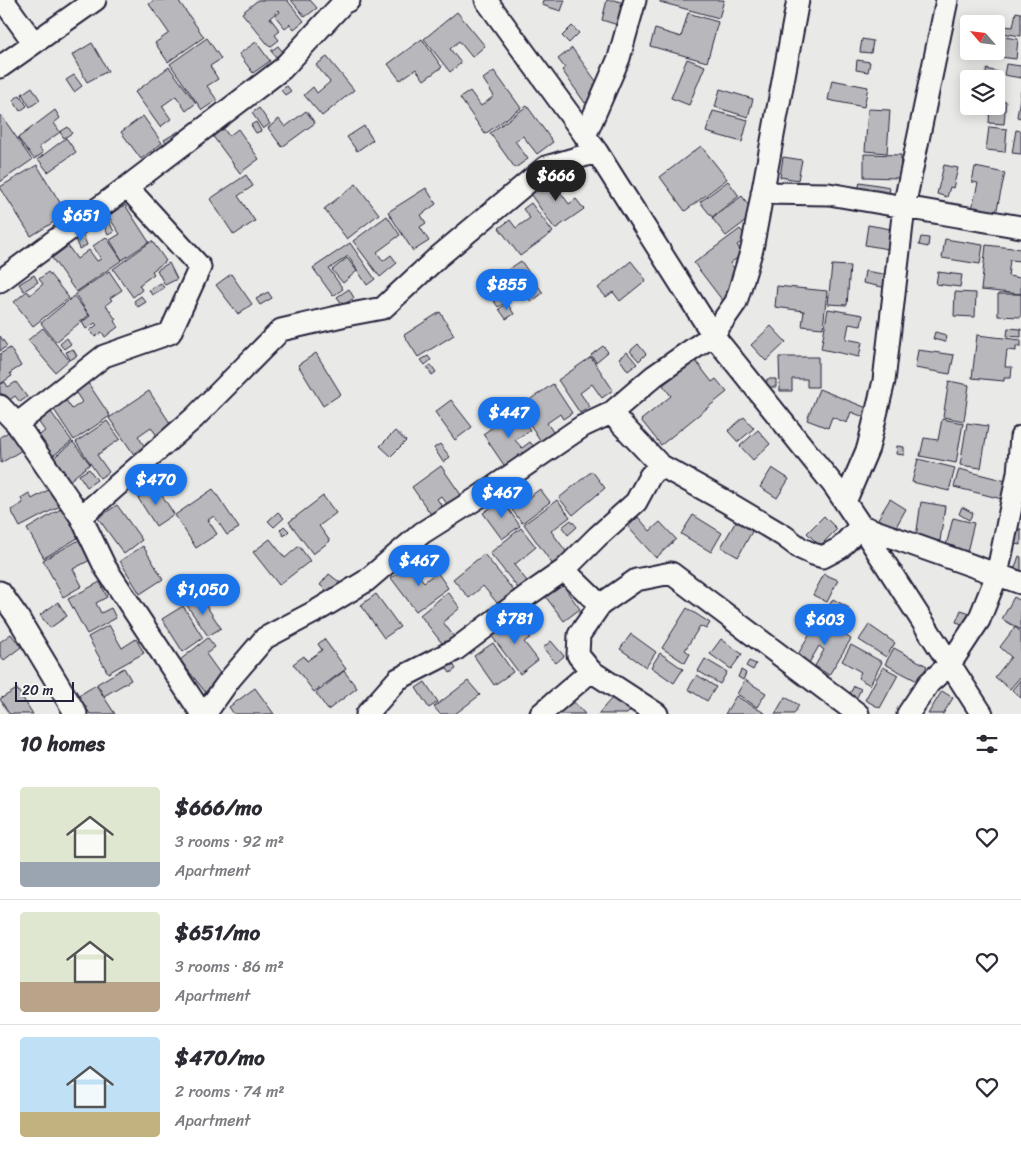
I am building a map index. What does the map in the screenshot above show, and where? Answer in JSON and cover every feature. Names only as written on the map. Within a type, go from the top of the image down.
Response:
[{"type":"street","points":[[3,0],[34,43]]},
{"type":"street","points":[[0,67],[95,0]]},
{"type":"street","points":[[0,281],[282,69],[343,3],[348,0]]},
{"type":"street","points":[[486,0],[591,144],[714,335],[835,487],[982,714]]},
{"type":"street","points":[[81,517],[194,418],[282,330],[383,308],[437,258],[546,167],[591,144],[619,58],[635,0]]},
{"type":"street","points":[[0,406],[17,424],[81,517],[105,568],[203,714],[264,638],[318,610],[366,581],[422,533],[584,426],[611,412],[654,376],[714,335],[736,302],[752,249],[798,0]]},
{"type":"street","points":[[845,502],[868,448],[884,381],[904,207],[947,0]]},
{"type":"street","points":[[17,424],[104,356],[170,333],[200,268],[127,187]]},
{"type":"street","points":[[762,193],[830,194],[1021,227]]},
{"type":"street","points":[[611,412],[660,465],[725,501],[784,536],[800,548],[813,554],[823,557],[840,548],[861,526]]},
{"type":"street","points":[[908,714],[928,683],[950,664],[979,620],[997,575],[1018,473],[1021,437]]},
{"type":"street","points":[[367,714],[398,679],[455,650],[564,570],[596,537],[636,502],[650,476],[660,465]]},
{"type":"street","points":[[861,526],[1021,583]]},
{"type":"street","points":[[564,570],[600,605]]},
{"type":"street","points":[[657,714],[591,671],[578,655],[579,635],[600,605],[636,580],[670,574],[858,714]]},
{"type":"street","points":[[0,592],[17,616],[76,714]]},
{"type":"street","points":[[541,714],[591,671]]},
{"type":"building","points":[[154,0],[178,0],[204,37],[168,62],[155,43],[169,33],[149,4]]},
{"type":"building","points":[[258,0],[287,0],[304,21],[294,29],[290,24],[285,28],[275,16],[280,12],[279,10],[270,18],[280,31],[275,35],[279,40],[270,47],[242,13]]},
{"type":"building","points":[[291,0],[310,0],[317,8],[305,17]]},
{"type":"building","points":[[543,0],[565,0],[561,11],[542,5]]},
{"type":"building","points":[[607,0],[628,4],[621,26],[602,20]]},
{"type":"building","points":[[660,0],[724,0],[719,18],[660,2]]},
{"type":"building","points":[[457,12],[485,46],[472,57],[459,41],[450,49],[461,63],[450,72],[424,39]]},
{"type":"building","points":[[1016,12],[1021,13],[1021,36],[1005,34],[1005,26],[1013,27]]},
{"type":"building","points":[[688,13],[718,22],[707,62],[650,46],[655,29],[681,37]]},
{"type":"building","points":[[572,26],[579,33],[569,43],[562,36]]},
{"type":"building","points":[[1005,37],[1018,39],[1016,59],[1005,58]]},
{"type":"building","points":[[207,38],[221,59],[210,66],[218,79],[207,86],[217,100],[202,110],[170,64]]},
{"type":"building","points":[[422,39],[442,67],[424,80],[416,69],[400,80],[388,64]]},
{"type":"building","points":[[862,39],[873,41],[871,53],[860,52]]},
{"type":"building","points":[[256,42],[270,61],[253,73],[239,54]]},
{"type":"building","points":[[92,43],[108,71],[87,82],[72,55]]},
{"type":"building","points":[[278,46],[283,52],[276,57],[271,51]]},
{"type":"building","points":[[572,48],[604,92],[585,103],[562,70],[565,68],[558,59]]},
{"type":"building","points":[[327,57],[354,90],[322,116],[304,95],[313,87],[317,93],[330,82],[316,65]]},
{"type":"building","points":[[687,59],[705,66],[689,105],[671,98]]},
{"type":"building","points":[[857,60],[870,62],[868,72],[856,70]]},
{"type":"building","points":[[1006,64],[1021,66],[1021,78],[1005,75]]},
{"type":"building","points":[[169,67],[196,103],[186,111],[176,96],[162,106],[171,119],[160,127],[135,92]]},
{"type":"building","points":[[494,71],[521,108],[485,134],[460,98],[470,91],[481,106],[494,96],[483,79]]},
{"type":"building","points":[[74,75],[82,86],[74,92],[66,80]]},
{"type":"building","points":[[832,80],[868,87],[864,107],[828,100]]},
{"type":"building","points":[[287,86],[291,91],[285,95],[281,90]]},
{"type":"building","points":[[32,87],[40,100],[30,107],[22,94]]},
{"type":"building","points":[[720,89],[753,99],[748,117],[715,107]]},
{"type":"building","points":[[1021,91],[1021,118],[1017,117]]},
{"type":"building","points":[[20,95],[27,106],[20,111],[13,100]]},
{"type":"building","points":[[527,106],[553,142],[537,154],[523,136],[515,141],[528,159],[515,168],[490,133]]},
{"type":"building","points":[[259,108],[270,124],[263,129],[252,113]]},
{"type":"building","points":[[868,109],[890,110],[887,153],[865,151]]},
{"type":"building","points":[[55,110],[60,118],[54,123],[60,132],[39,147],[43,153],[34,159],[18,138]]},
{"type":"building","points":[[306,111],[315,123],[282,147],[268,128],[279,119],[285,127]]},
{"type":"building","points":[[713,111],[748,120],[742,142],[706,132]]},
{"type":"building","points":[[989,115],[1005,115],[1004,124],[989,123]]},
{"type":"building","points":[[0,116],[32,160],[0,182]]},
{"type":"building","points":[[143,116],[162,143],[141,159],[121,132]]},
{"type":"building","points":[[256,122],[261,131],[256,133],[251,125]]},
{"type":"building","points":[[364,126],[373,140],[357,151],[347,137]]},
{"type":"building","points":[[68,127],[72,133],[64,138],[60,132]]},
{"type":"building","points":[[989,127],[1007,129],[1005,152],[986,150]]},
{"type":"building","points":[[223,128],[229,136],[238,129],[259,159],[240,173],[212,135]]},
{"type":"building","points":[[1016,130],[1021,131],[1021,154],[1012,153]]},
{"type":"building","points":[[179,131],[185,141],[171,150],[164,140]]},
{"type":"building","points":[[66,138],[76,152],[48,172],[38,159]]},
{"type":"building","points":[[701,146],[727,179],[685,211],[660,177]]},
{"type":"building","points":[[864,154],[901,155],[900,178],[864,177]]},
{"type":"building","points":[[783,157],[802,160],[798,180],[780,177]]},
{"type":"building","points":[[37,165],[67,214],[31,236],[0,187]]},
{"type":"building","points":[[944,165],[958,168],[953,188],[950,187],[947,197],[937,194]]},
{"type":"building","points":[[975,167],[1005,173],[995,218],[971,213],[978,183],[972,182]]},
{"type":"building","points":[[559,173],[566,183],[558,189],[569,204],[576,199],[584,209],[555,229],[531,195]]},
{"type":"building","points":[[246,175],[253,186],[238,196],[255,221],[234,235],[210,199]]},
{"type":"building","points":[[728,181],[739,196],[712,217],[700,202]]},
{"type":"building","points":[[860,182],[890,187],[888,200],[855,203]]},
{"type":"building","points":[[356,184],[379,214],[347,239],[324,209]]},
{"type":"building","points":[[426,188],[436,204],[421,215],[426,223],[420,227],[429,241],[413,251],[388,212]]},
{"type":"building","points":[[742,196],[755,214],[726,236],[712,218]]},
{"type":"building","points":[[531,203],[553,232],[520,256],[499,228],[510,220],[516,228],[530,218],[523,209]]},
{"type":"building","points":[[125,205],[149,242],[122,260],[110,240],[120,234],[108,216]]},
{"type":"building","points":[[387,216],[400,235],[377,252],[383,261],[391,255],[397,263],[380,277],[353,241]]},
{"type":"building","points":[[109,221],[114,232],[108,235],[103,223]]},
{"type":"building","points":[[868,225],[891,229],[888,249],[865,245]]},
{"type":"building","points":[[740,229],[747,238],[737,245],[743,254],[730,263],[752,291],[729,309],[694,263]]},
{"type":"building","points":[[83,235],[87,245],[79,249],[75,238]]},
{"type":"building","points":[[106,237],[122,260],[76,292],[52,258],[68,246],[77,259],[89,250],[97,261],[101,259],[93,246]]},
{"type":"building","points":[[921,237],[929,238],[928,247],[919,245]]},
{"type":"building","points":[[945,239],[983,245],[980,264],[942,258]]},
{"type":"building","points":[[152,241],[166,261],[152,271],[154,274],[139,285],[142,290],[133,297],[113,269]]},
{"type":"building","points":[[350,243],[375,279],[367,285],[348,256],[329,269],[343,289],[333,296],[313,268]]},
{"type":"building","points":[[986,245],[1021,249],[1021,261],[1010,260],[1008,276],[1021,278],[1021,294],[981,290]]},
{"type":"building","points":[[347,258],[357,271],[343,283],[332,270]]},
{"type":"building","points":[[521,261],[543,293],[531,302],[520,285],[503,297],[506,302],[498,307],[484,286]]},
{"type":"building","points":[[631,261],[646,280],[620,301],[613,292],[606,297],[598,288]]},
{"type":"building","points":[[169,263],[177,279],[165,285],[157,270]]},
{"type":"building","points":[[832,265],[850,266],[847,305],[828,304]]},
{"type":"building","points":[[109,271],[122,290],[110,298],[112,300],[106,305],[116,320],[114,321],[118,327],[105,337],[102,332],[95,337],[90,330],[97,325],[95,323],[86,329],[82,322],[90,316],[75,294]]},
{"type":"building","points":[[865,271],[889,275],[887,288],[863,283]]},
{"type":"building","points":[[48,272],[69,298],[33,326],[14,302],[27,291],[30,295],[43,284],[39,279]]},
{"type":"building","points":[[938,272],[962,275],[960,287],[936,284]]},
{"type":"building","points":[[231,274],[252,304],[238,314],[216,285]]},
{"type":"building","points":[[34,275],[38,282],[24,291],[19,284]]},
{"type":"building","points":[[161,283],[164,288],[152,295],[149,290]]},
{"type":"building","points":[[777,286],[827,291],[823,328],[802,326],[804,311],[775,307]]},
{"type":"building","points":[[349,289],[354,298],[343,305],[337,297]]},
{"type":"building","points":[[268,292],[272,298],[260,305],[256,299]]},
{"type":"building","points":[[955,292],[976,293],[975,317],[954,316]]},
{"type":"building","points":[[998,294],[1021,294],[1021,317],[998,316]]},
{"type":"building","points":[[74,296],[89,315],[56,342],[41,323]]},
{"type":"building","points":[[141,296],[146,302],[138,307],[134,301]]},
{"type":"building","points":[[507,303],[514,314],[506,319],[499,309]]},
{"type":"building","points":[[828,309],[863,315],[861,326],[849,324],[846,339],[862,342],[859,357],[821,349]]},
{"type":"building","points":[[440,312],[454,335],[418,357],[404,335]]},
{"type":"building","points":[[771,326],[786,342],[766,361],[751,345]]},
{"type":"building","points":[[43,328],[69,360],[55,372],[28,340]]},
{"type":"building","points":[[1008,328],[1021,329],[1021,337],[1007,336]]},
{"type":"building","points":[[935,332],[946,335],[945,342],[933,339]]},
{"type":"building","points":[[977,335],[1021,340],[1021,346],[1016,346],[1016,351],[1007,350],[1005,367],[1012,367],[1011,378],[1004,378],[1004,381],[972,378]]},
{"type":"building","points":[[0,336],[7,346],[0,351]]},
{"type":"building","points":[[67,338],[71,344],[64,349],[60,344]]},
{"type":"building","points":[[638,344],[646,354],[639,361],[630,351]]},
{"type":"building","points":[[603,346],[608,352],[596,362],[591,355]]},
{"type":"building","points":[[10,348],[21,366],[10,373],[12,376],[0,384],[0,354]]},
{"type":"building","points":[[73,349],[77,356],[70,360],[66,352]]},
{"type":"building","points":[[918,350],[954,355],[950,374],[915,368]]},
{"type":"building","points":[[627,352],[637,364],[628,371],[619,358]]},
{"type":"building","points":[[316,353],[341,394],[323,406],[298,365]]},
{"type":"building","points":[[428,356],[431,360],[425,365],[421,360]]},
{"type":"building","points":[[591,357],[613,390],[602,398],[592,384],[580,393],[590,407],[580,413],[558,380]]},
{"type":"building","points":[[779,357],[818,357],[818,387],[807,387],[807,379],[792,379],[792,391],[780,391]]},
{"type":"building","points":[[695,360],[712,382],[716,379],[727,392],[661,445],[641,420],[671,396],[663,385]]},
{"type":"building","points":[[431,365],[436,372],[432,375],[427,368]]},
{"type":"building","points":[[767,379],[776,379],[776,387],[766,387]]},
{"type":"building","points":[[86,380],[110,416],[74,440],[49,402],[61,393],[72,409],[82,402],[73,388]]},
{"type":"building","points":[[949,381],[969,385],[964,421],[943,417]]},
{"type":"building","points":[[5,382],[8,387],[16,382],[27,397],[20,402],[15,396],[7,402],[0,392],[0,385]]},
{"type":"building","points":[[553,384],[572,413],[563,419],[560,414],[547,423],[555,435],[542,443],[519,407]]},
{"type":"building","points":[[819,389],[872,410],[869,419],[851,412],[847,423],[832,417],[828,428],[807,420]]},
{"type":"building","points":[[149,391],[174,429],[159,439],[151,427],[138,436],[146,449],[135,456],[109,418]]},
{"type":"building","points":[[451,400],[472,427],[455,440],[435,412]]},
{"type":"building","points":[[48,408],[72,441],[50,458],[36,438],[45,431],[35,417]]},
{"type":"building","points":[[516,411],[530,430],[515,440],[522,448],[530,442],[535,448],[506,468],[483,434]]},
{"type":"building","points":[[744,417],[754,428],[738,442],[728,431]]},
{"type":"building","points":[[942,419],[963,423],[956,463],[920,456],[924,438],[938,440]]},
{"type":"building","points":[[107,421],[120,439],[97,455],[109,472],[100,478],[76,442]]},
{"type":"building","points":[[967,423],[988,426],[981,468],[960,465]]},
{"type":"building","points":[[758,430],[770,444],[753,460],[740,446]]},
{"type":"building","points":[[10,431],[22,450],[1,463],[0,437]]},
{"type":"building","points":[[395,431],[406,441],[391,456],[380,446]]},
{"type":"building","points":[[73,442],[90,464],[69,481],[52,459]]},
{"type":"building","points":[[440,444],[450,457],[443,462],[434,448]]},
{"type":"building","points":[[897,446],[904,447],[904,455],[896,454]]},
{"type":"building","points":[[918,459],[955,468],[949,491],[912,482]]},
{"type":"building","points":[[441,466],[461,495],[448,505],[441,496],[437,499],[448,515],[437,523],[412,487]]},
{"type":"building","points":[[772,468],[789,479],[777,498],[760,487]]},
{"type":"building","points":[[89,469],[97,480],[87,487],[79,475]]},
{"type":"building","points":[[959,469],[1014,483],[1010,501],[954,487]]},
{"type":"building","points":[[592,471],[605,488],[573,515],[559,498]]},
{"type":"building","points":[[156,486],[174,514],[156,526],[138,498]]},
{"type":"building","points":[[52,488],[62,505],[20,527],[11,510],[23,503],[21,498],[29,493],[32,499]]},
{"type":"building","points":[[213,489],[239,528],[227,535],[214,516],[208,520],[217,534],[196,548],[175,515]]},
{"type":"building","points":[[540,489],[550,502],[522,523],[512,510]]},
{"type":"building","points":[[323,496],[336,513],[319,526],[330,541],[313,554],[289,522]]},
{"type":"building","points":[[890,499],[906,509],[893,532],[876,522]]},
{"type":"building","points":[[502,500],[520,526],[502,539],[483,513]]},
{"type":"building","points":[[557,500],[570,517],[551,531],[568,554],[553,565],[524,524]]},
{"type":"building","points":[[921,502],[945,506],[940,541],[916,537]]},
{"type":"building","points":[[117,505],[142,540],[124,554],[98,518]]},
{"type":"building","points":[[64,507],[81,536],[44,558],[27,529]]},
{"type":"building","points":[[962,507],[973,513],[969,520],[959,514]]},
{"type":"building","points":[[278,512],[284,518],[274,527],[268,521]]},
{"type":"building","points":[[693,515],[722,533],[711,552],[681,534]]},
{"type":"building","points":[[739,516],[755,526],[738,557],[721,547]]},
{"type":"building","points":[[824,516],[837,529],[820,546],[807,533]]},
{"type":"building","points":[[638,517],[650,531],[660,522],[676,539],[656,558],[628,527]]},
{"type":"building","points":[[953,518],[974,523],[967,552],[946,546]]},
{"type":"building","points":[[571,520],[577,527],[568,535],[562,527]]},
{"type":"building","points":[[284,526],[289,531],[284,536],[280,530]]},
{"type":"building","points":[[521,528],[536,547],[514,565],[527,581],[518,588],[490,553]]},
{"type":"building","points":[[1018,529],[1021,529],[1021,545],[1014,544]]},
{"type":"building","points":[[81,539],[92,559],[73,569],[82,586],[63,597],[43,560]]},
{"type":"building","points":[[270,539],[285,558],[299,546],[310,561],[279,585],[253,552]]},
{"type":"building","points":[[143,546],[163,579],[140,594],[120,561]]},
{"type":"building","points":[[484,554],[514,591],[498,604],[483,586],[469,598],[453,579]]},
{"type":"building","points":[[1019,556],[1021,557],[1021,572],[1014,570]]},
{"type":"building","points":[[410,564],[424,582],[437,572],[448,588],[416,611],[391,578]]},
{"type":"building","points":[[329,574],[343,585],[333,596],[320,585]]},
{"type":"building","points":[[824,574],[838,580],[827,602],[813,595]]},
{"type":"building","points":[[559,580],[580,609],[564,621],[542,592]]},
{"type":"building","points":[[100,582],[107,597],[96,603],[101,613],[111,608],[116,618],[87,634],[68,599]]},
{"type":"building","points":[[448,592],[460,608],[443,622],[455,638],[445,647],[420,615]]},
{"type":"building","points":[[376,594],[400,627],[384,638],[361,605]]},
{"type":"building","points":[[199,595],[221,628],[208,636],[186,604]]},
{"type":"building","points":[[1014,597],[1021,601],[1021,630],[1002,619]]},
{"type":"building","points":[[833,599],[849,608],[837,628],[821,619]]},
{"type":"building","points":[[58,602],[67,616],[50,628],[40,615]]},
{"type":"building","points":[[183,606],[203,638],[183,652],[162,619]]},
{"type":"building","points":[[687,608],[710,623],[706,629],[700,626],[685,650],[690,654],[685,663],[662,648]]},
{"type":"building","points":[[961,610],[979,616],[975,628],[956,622]]},
{"type":"building","points":[[515,616],[520,623],[515,628],[520,635],[526,631],[531,637],[524,642],[538,660],[520,674],[491,635]]},
{"type":"building","points":[[819,619],[851,639],[829,675],[815,666],[824,650],[819,646],[809,663],[797,656]]},
{"type":"building","points":[[109,625],[122,648],[136,639],[144,653],[108,673],[88,637]]},
{"type":"building","points":[[869,625],[895,643],[886,657],[859,640]]},
{"type":"building","points":[[1015,627],[1021,632],[1021,676],[1010,689],[995,677],[1011,657],[1000,647]]},
{"type":"building","points":[[11,634],[21,647],[4,660],[0,655],[0,642]]},
{"type":"building","points":[[631,634],[656,652],[646,667],[620,649]]},
{"type":"building","points":[[208,638],[215,647],[206,654],[224,679],[206,693],[180,660]]},
{"type":"building","points":[[324,639],[346,669],[314,692],[293,664],[304,656],[307,661],[322,650],[318,644]]},
{"type":"building","points":[[721,639],[742,654],[731,669],[710,654]]},
{"type":"building","points":[[551,641],[564,656],[556,663],[543,648]]},
{"type":"building","points":[[493,643],[513,672],[494,685],[474,656]]},
{"type":"building","points":[[851,645],[882,662],[870,685],[858,678],[861,672],[842,661]]},
{"type":"building","points":[[894,648],[927,666],[919,682],[885,664]]},
{"type":"building","points":[[660,653],[683,669],[674,683],[651,667]]},
{"type":"building","points":[[705,659],[727,672],[720,684],[698,671]]},
{"type":"building","points":[[749,661],[756,664],[753,670],[746,666]]},
{"type":"building","points":[[453,664],[456,669],[450,673],[446,667]]},
{"type":"building","points":[[883,667],[898,675],[880,708],[865,700]]},
{"type":"building","points":[[124,668],[131,680],[104,696],[97,684]]},
{"type":"building","points":[[741,670],[746,673],[743,680],[738,677]]},
{"type":"building","points":[[344,671],[357,688],[328,710],[316,693]]},
{"type":"building","points":[[697,675],[716,687],[707,701],[688,689]]},
{"type":"building","points":[[1021,679],[1021,698],[1012,690]]},
{"type":"building","points":[[745,680],[766,693],[757,707],[737,694]]},
{"type":"building","points":[[468,681],[480,695],[455,714],[440,714],[434,707]]},
{"type":"building","points":[[425,682],[438,702],[429,708],[416,688]]},
{"type":"building","points":[[96,685],[115,714],[90,714],[78,696]]},
{"type":"building","points":[[854,686],[861,689],[855,701],[848,697]]},
{"type":"building","points":[[255,688],[274,714],[234,714],[229,707]]},
{"type":"building","points":[[17,689],[33,714],[9,714],[0,699]]},
{"type":"building","points":[[619,690],[635,705],[627,714],[598,714]]},
{"type":"building","points":[[942,691],[953,698],[943,714],[928,714]]},
{"type":"building","points":[[736,696],[766,714],[725,714]]},
{"type":"building","points":[[785,697],[799,705],[794,714],[775,714]]},
{"type":"building","points":[[571,699],[585,714],[556,714]]}]
